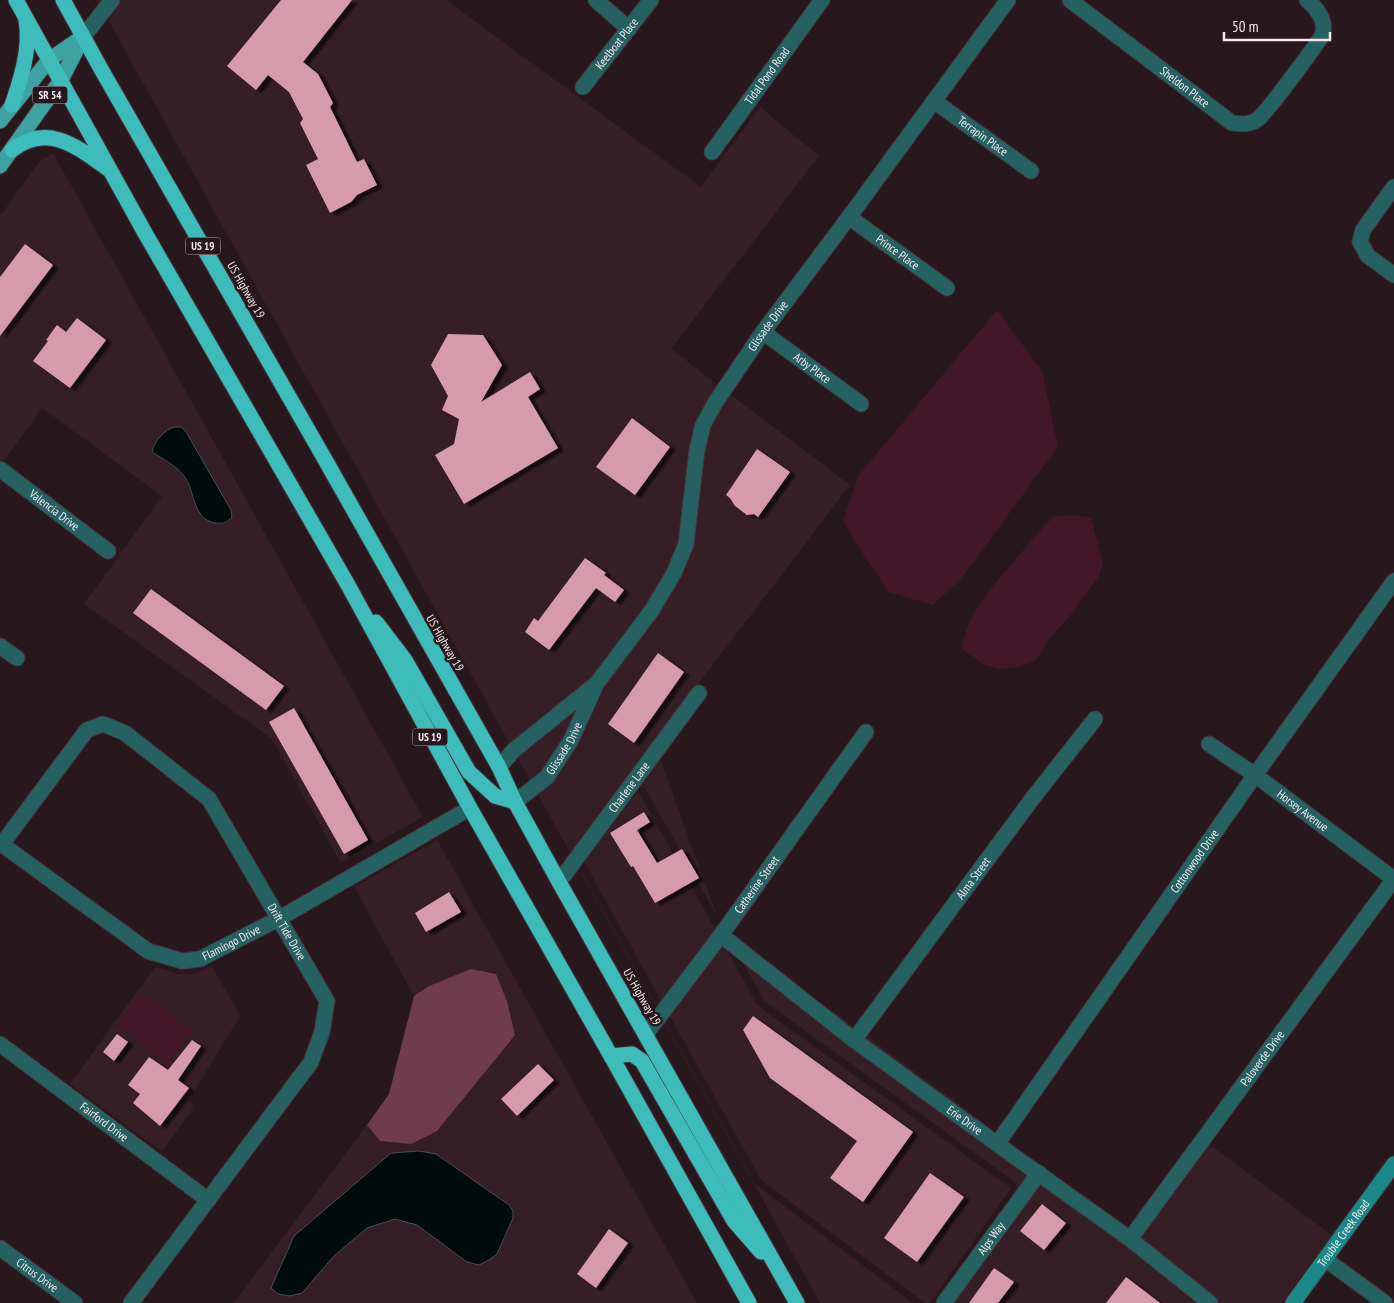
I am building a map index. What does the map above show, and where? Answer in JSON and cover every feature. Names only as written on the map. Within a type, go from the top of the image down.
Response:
[{"type":"highway","name":"US 19","points":[[16,0],[214,355],[348,585],[470,808],[749,1303]]},
{"type":"highway","name":"US Highway 19","points":[[63,0],[323,456],[797,1303]]},
{"type":"highway","points":[[12,105],[25,62],[26,16]]},
{"type":"highway","points":[[12,150],[24,142],[41,137],[62,140],[82,151],[111,172]]},
{"type":"highway","points":[[348,585],[405,660],[469,772],[495,796],[515,802]]},
{"type":"highway","points":[[611,1056],[632,1054],[642,1061],[734,1221],[781,1275]]},
{"type":"main road","name":"SR 54","points":[[0,121],[50,60],[83,36]]},
{"type":"main road","name":"SR 54","points":[[0,166],[61,80],[83,36]]},
{"type":"street","points":[[83,36],[112,0]]},
{"type":"street","points":[[596,0],[629,28]]},
{"type":"street","name":"Keelboat Place","points":[[583,87],[651,0]]},
{"type":"street","name":"Tidal Pond Road","points":[[712,152],[822,0]]},
{"type":"street","name":"Glissade Drive","points":[[515,802],[547,777],[572,740],[597,683],[652,610],[674,573],[686,544],[696,450],[703,426],[715,403],[763,332],[850,217],[1008,0]]},
{"type":"street","name":"Sheldon Place","points":[[1070,0],[1232,123],[1246,124],[1259,119],[1294,75],[1323,33],[1322,21],[1316,8],[1307,0]]},
{"type":"street","name":"Terrapin Place","points":[[934,101],[1031,171]]},
{"type":"street","points":[[1394,187],[1363,230],[1360,242],[1368,256],[1394,275]]},
{"type":"street","name":"Prince Place","points":[[850,217],[947,288]]},
{"type":"street","name":"Arby Place","points":[[763,332],[861,404]]},
{"type":"street","name":"Valencia Drive","points":[[0,469],[108,551]]},
{"type":"street","name":"Cottonwood Drive","points":[[997,1144],[1255,775],[1394,581]]},
{"type":"street","points":[[0,646],[17,658]]},
{"type":"street","name":"Glissade Drive","points":[[498,768],[514,750],[597,683]]},
{"type":"street","name":"Charlene Lane","points":[[560,882],[698,693]]},
{"type":"street","name":"Alma Street","points":[[854,1040],[1026,807],[1095,719]]},
{"type":"street","name":"Drift Tide Drive","points":[[1,843],[87,730],[102,724],[125,732],[209,799],[327,1001],[322,1032],[311,1062],[132,1303]]},
{"type":"street","name":"Catherine Street","points":[[646,1034],[721,935],[866,732]]},
{"type":"street","name":"Horsey Avenue","points":[[1209,744],[1255,775],[1394,879]]},
{"type":"street","name":"Flamingo Drive","points":[[1,843],[148,951],[182,961],[200,959],[280,918],[470,808]]},
{"type":"street","name":"Paloverde Drive","points":[[1130,1239],[1394,879]]},
{"type":"street","name":"Erie Drive","points":[[721,935],[854,1040],[1130,1239],[1210,1303]]},
{"type":"street","name":"Fairford Drive","points":[[0,1044],[208,1200]]},
{"type":"street","name":"Trouble Creek Road","points":[[1293,1303],[1394,1164]]},
{"type":"street","name":"Alps Way","points":[[944,1303],[1039,1173]]},
{"type":"street","name":"Citrus Drive","points":[[0,1248],[75,1303]]},
{"type":"street","points":[[1325,1258],[1385,1303]]},
{"type":"shaded area","points":[[97,0],[446,0],[701,187],[760,107],[819,156],[671,349],[850,485],[654,742],[717,916],[645,788],[632,786],[578,865],[755,1184],[913,1303],[820,1303]]},
{"type":"shaded area","points":[[53,153],[423,817],[341,863],[272,739],[84,604],[162,496],[42,408],[0,466],[0,216],[39,162]]},
{"type":"shaded area","points":[[997,310],[1042,371],[1058,447],[961,579],[933,605],[889,592],[843,521],[858,476]]},
{"type":"shaded area","points":[[182,427],[186,432],[231,510],[232,517],[227,522],[215,523],[208,521],[202,516],[183,474],[152,452],[160,436],[167,430]]},
{"type":"shaded area","points":[[1077,515],[1091,518],[1103,563],[1099,576],[1073,612],[1050,638],[1036,660],[1017,667],[1001,669],[985,665],[962,649],[965,635],[976,610],[1028,544],[1054,516]]},
{"type":"shaded area","points":[[638,791],[758,1006],[1011,1188],[930,1303],[925,1303],[761,1180],[584,862]]},
{"type":"shaded area","points":[[437,840],[697,1303],[234,1303],[367,1125],[380,1141],[515,1035],[507,1001],[496,974],[429,986],[414,996],[354,887]]},
{"type":"shaded area","points":[[727,934],[950,1097],[1138,1245],[1203,1140],[1332,1235],[1282,1303],[940,1303],[1018,1193],[1015,1182],[764,1001]]},
{"type":"shaded area","points":[[212,966],[240,1016],[189,1100],[194,1107],[162,1152],[70,1084],[155,967],[179,974],[194,974]]},
{"type":"shaded area","points":[[471,969],[496,974],[507,1001],[515,1035],[437,1131],[411,1144],[380,1141],[367,1125],[389,1094],[414,996],[429,986]]},
{"type":"shaded area","points":[[140,992],[192,1031],[168,1064],[116,1025]]},
{"type":"shaded area","points":[[419,1151],[436,1154],[509,1205],[513,1211],[513,1218],[497,1254],[479,1265],[467,1262],[417,1225],[395,1219],[367,1228],[334,1256],[302,1293],[290,1296],[278,1294],[271,1288],[294,1236],[391,1153]]},
{"type":"building","points":[[281,0],[352,0],[303,62],[318,74],[333,103],[330,107],[357,162],[364,159],[377,185],[357,195],[351,202],[330,213],[306,165],[318,159],[300,123],[303,119],[289,92],[268,75],[256,90],[227,66]]},
{"type":"building","points":[[25,244],[53,265],[0,336],[0,277]]},
{"type":"building","points":[[77,318],[106,340],[70,388],[33,361],[57,325],[66,332]]},
{"type":"building","points":[[448,334],[483,335],[502,365],[481,402],[530,372],[540,389],[528,397],[558,448],[464,504],[435,455],[454,444],[459,419],[442,410],[448,396],[431,365]]},
{"type":"building","points":[[632,418],[670,447],[635,495],[596,467]]},
{"type":"building","points":[[757,449],[790,472],[758,517],[754,514],[747,515],[735,506],[726,495]]},
{"type":"building","points":[[585,558],[606,573],[604,575],[624,590],[615,602],[596,588],[549,650],[525,632],[534,618],[538,621]]},
{"type":"building","points":[[151,589],[284,686],[266,710],[133,613]]},
{"type":"building","points":[[658,653],[684,672],[634,743],[608,724]]},
{"type":"building","points":[[294,708],[368,840],[344,854],[269,722]]},
{"type":"building","points":[[644,812],[650,822],[637,830],[657,863],[682,849],[699,878],[655,903],[633,866],[631,867],[610,833]]},
{"type":"building","points":[[449,892],[461,912],[426,932],[415,913]]},
{"type":"building","points":[[753,1016],[913,1132],[863,1202],[830,1178],[857,1141],[770,1078],[743,1030]]},
{"type":"building","points":[[117,1034],[128,1042],[114,1061],[103,1052]]},
{"type":"building","points":[[192,1040],[201,1046],[178,1080],[189,1088],[160,1126],[133,1103],[140,1094],[128,1085],[149,1057],[168,1070]]},
{"type":"building","points":[[538,1064],[554,1080],[517,1116],[501,1099]]},
{"type":"building","points":[[930,1173],[964,1197],[917,1262],[884,1238]]},
{"type":"building","points":[[1042,1204],[1066,1223],[1044,1250],[1020,1231]]},
{"type":"building","points":[[609,1229],[628,1243],[596,1288],[577,1274]]},
{"type":"building","points":[[994,1268],[1014,1282],[998,1303],[969,1303]]},
{"type":"building","points":[[1126,1277],[1160,1303],[1106,1303]]}]
